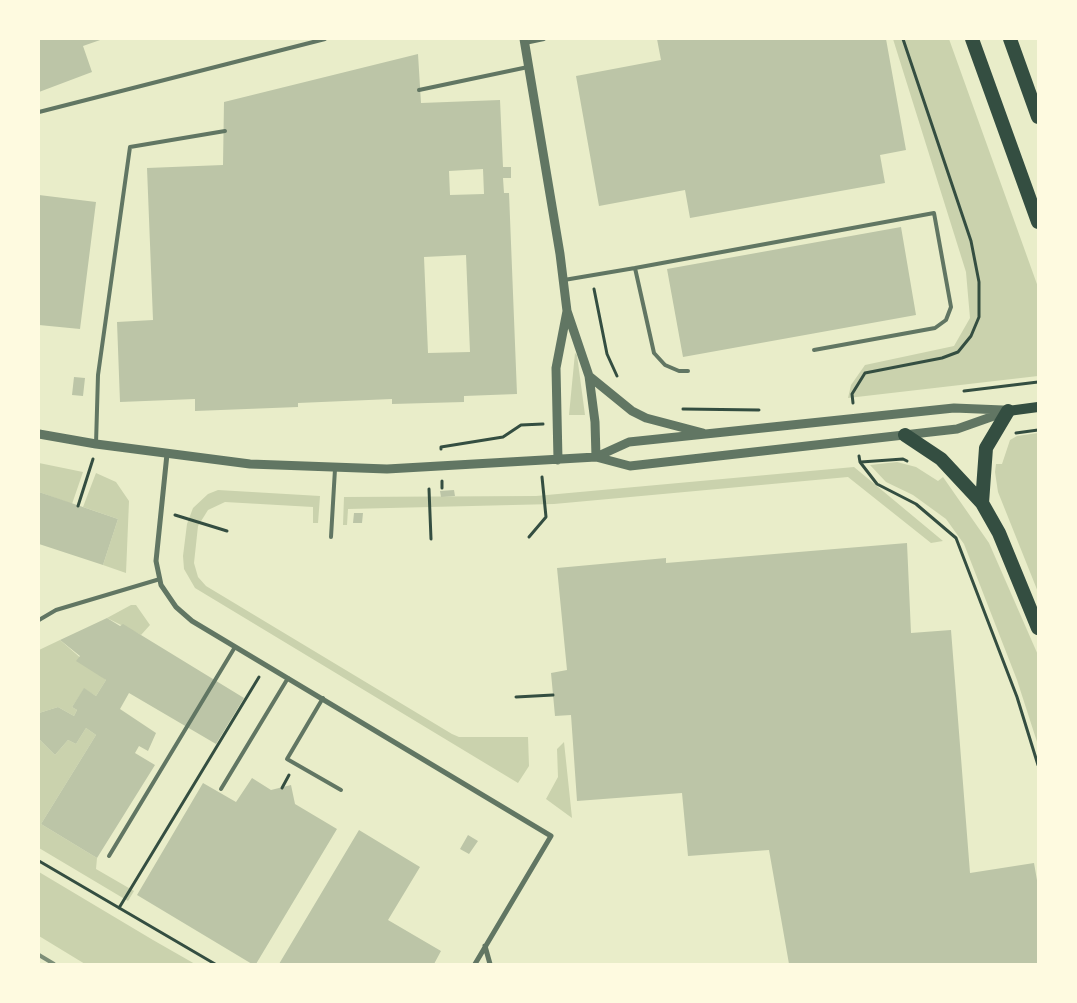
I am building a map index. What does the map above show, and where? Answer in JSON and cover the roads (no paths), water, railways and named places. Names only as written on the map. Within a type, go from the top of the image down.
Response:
[{"type":"highway","points":[[972,39],[1038,222]]},
{"type":"highway","points":[[1010,39],[1038,117]]},
{"type":"highway","points":[[982,503],[986,448],[1008,411]]},
{"type":"highway","points":[[904,435],[941,459],[982,503],[999,533],[1038,628]]},
{"type":"main road","points":[[1008,411],[1038,407]]},
{"type":"street","points":[[524,41],[530,66],[564,280],[567,311],[589,376],[595,422],[596,458]]},
{"type":"street","points":[[558,460],[556,368],[567,311]]},
{"type":"street","points":[[589,376],[639,415],[710,435]]},
{"type":"street","points":[[596,458],[629,442],[954,408],[1008,411]]},
{"type":"street","points":[[39,434],[96,444],[250,464],[335,469],[441,468],[596,458],[630,466],[957,429],[1008,411]]},
{"type":"street","points":[[167,454],[156,553],[160,579],[169,598],[184,614],[266,666],[324,698],[551,836],[475,964]]},
{"type":"street","points":[[485,946],[490,964]]},
{"type":"lane","points":[[39,112],[325,39]]},
{"type":"lane","points":[[524,41],[544,39]]},
{"type":"lane","points":[[419,90],[530,66]]},
{"type":"lane","points":[[96,444],[98,375],[130,147],[224,131]]},
{"type":"lane","points":[[564,280],[934,213],[950,306],[946,320],[935,328],[814,350]]},
{"type":"lane","points":[[635,268],[654,353],[666,365],[679,371],[688,372]]},
{"type":"lane","points":[[331,537],[335,469]]},
{"type":"lane","points":[[39,620],[56,610],[160,579]]},
{"type":"lane","points":[[109,856],[236,647]]},
{"type":"lane","points":[[221,789],[288,678]]},
{"type":"lane","points":[[324,698],[287,759],[340,790]]},
{"type":"railway","points":[[39,955],[54,964]]}]
